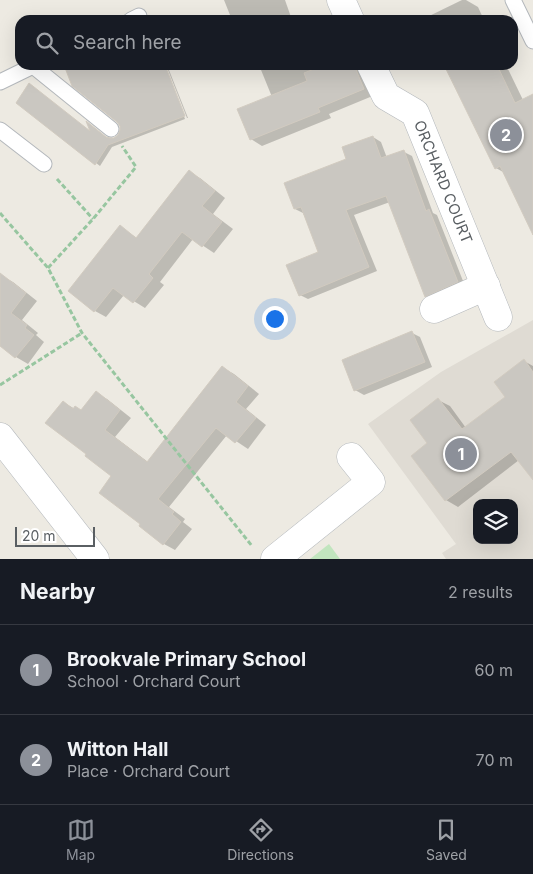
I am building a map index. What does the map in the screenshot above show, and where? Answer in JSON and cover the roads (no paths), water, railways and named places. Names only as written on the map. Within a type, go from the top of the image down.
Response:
[{"type":"street","points":[[341,0],[348,15]]},
{"type":"street","name":"ORCHARD COURT","points":[[373,70],[386,96],[415,113],[498,318]]},
{"type":"street","points":[[434,308],[486,286]]},
{"type":"street","points":[[0,437],[95,559]]},
{"type":"street","points":[[265,555],[370,482],[351,457]]},
{"type":"lane","points":[[513,0],[533,41]]},
{"type":"lane","points":[[0,82],[24,70]]},
{"type":"lane","points":[[40,70],[111,128]]},
{"type":"lane","points":[[0,130],[44,164]]},
{"type":"place","name":"Witton Hall","points":[[506,135]]},
{"type":"place","name":"Brookvale Primary School","points":[[461,454]]}]
